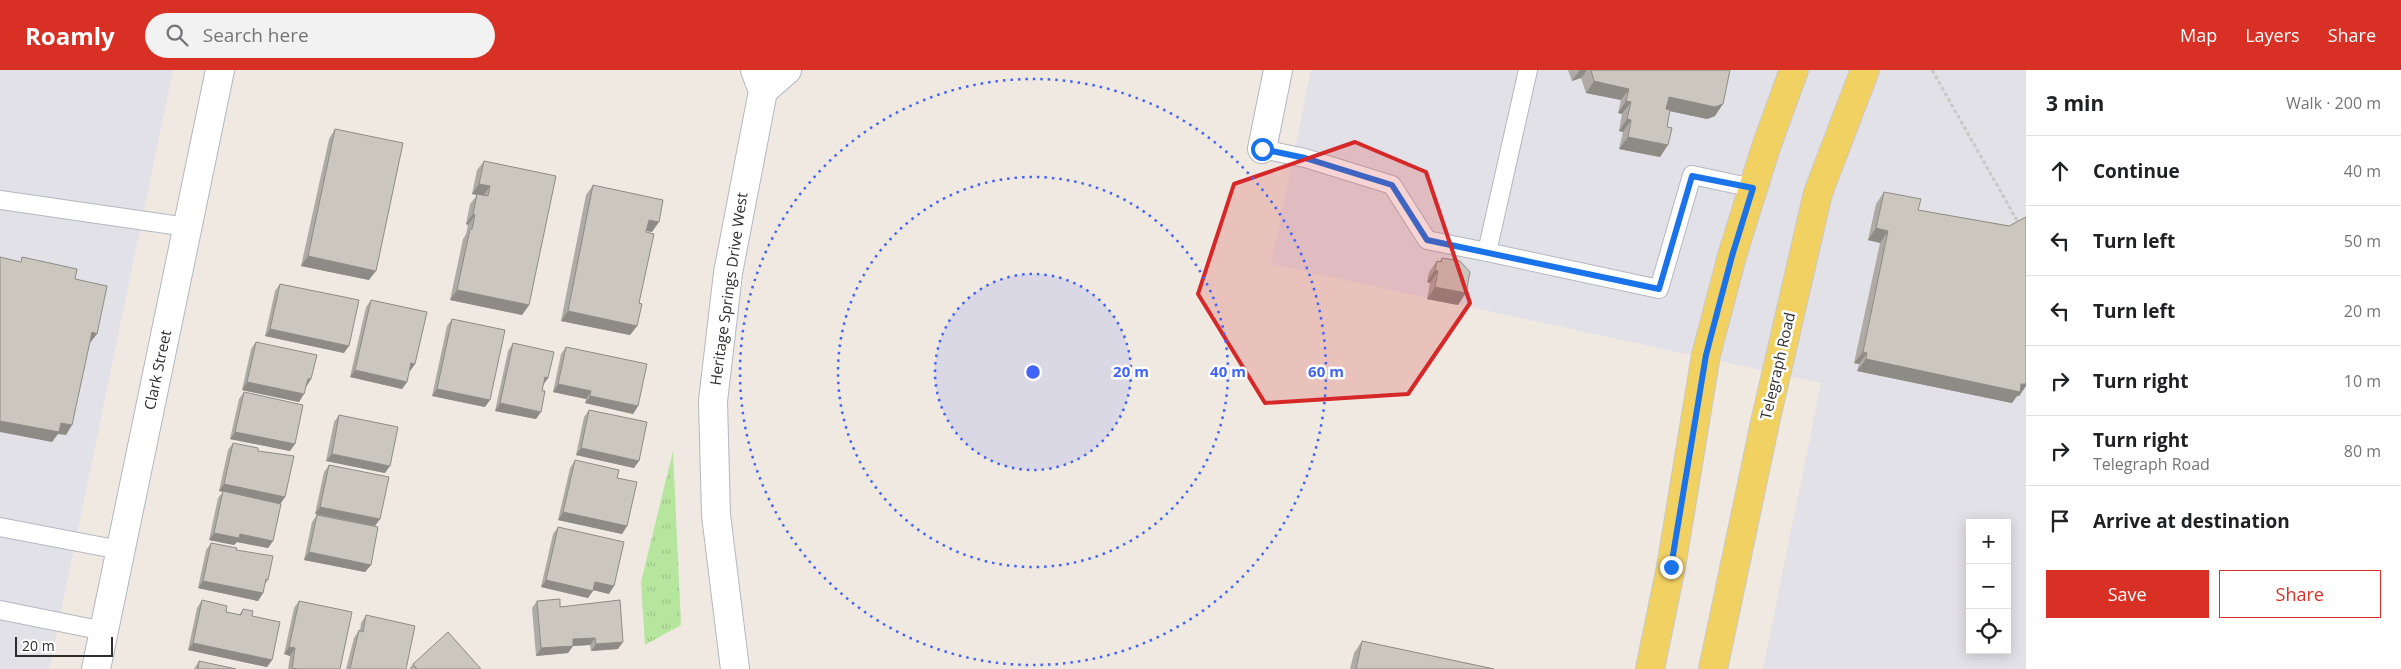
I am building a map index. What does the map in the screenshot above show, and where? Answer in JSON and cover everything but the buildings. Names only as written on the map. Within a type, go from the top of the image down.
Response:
[{"type":"main road","points":[[1650,669],[1671,567],[1706,355],[1732,256],[1753,188],[1794,70]]},
{"type":"main road","name":"Telegraph Road","points":[[1712,669],[1766,418],[1818,193],[1865,70]]},
{"type":"street","name":"Clark Street","points":[[96,669],[220,70]]},
{"type":"street","name":"Heritage Springs Drive West","points":[[735,669],[716,515],[713,401],[728,273],[759,80],[787,70]]},
{"type":"street","points":[[1262,149],[1278,70]]},
{"type":"lane","points":[[1487,252],[1528,70]]},
{"type":"lane","points":[[1262,149],[1305,158],[1392,185],[1427,240],[1659,289],[1692,176],[1753,188]]},
{"type":"lane","points":[[0,200],[187,227]]},
{"type":"lane","points":[[0,528],[120,550]]},
{"type":"lane","points":[[0,610],[104,631]]},
{"type":"path","points":[[1932,70],[2021,228]]},
{"type":"highlighted area","points":[[1355,142],[1426,172],[1470,303],[1408,394],[1265,403],[1198,294],[1234,184]]},
{"type":"shaded area","points":[[0,70],[173,70],[49,669],[0,669]]},
{"type":"shaded area","points":[[1311,70],[2026,70],[2026,669],[1763,669],[1821,383],[1271,264]]},
{"type":"green space","points":[[673,451],[681,625],[645,645],[641,582]]},
{"type":"route","points":[[1262,149],[1305,158],[1392,185],[1427,240],[1659,289],[1692,176],[1753,188],[1732,256],[1706,355],[1671,567]]}]
